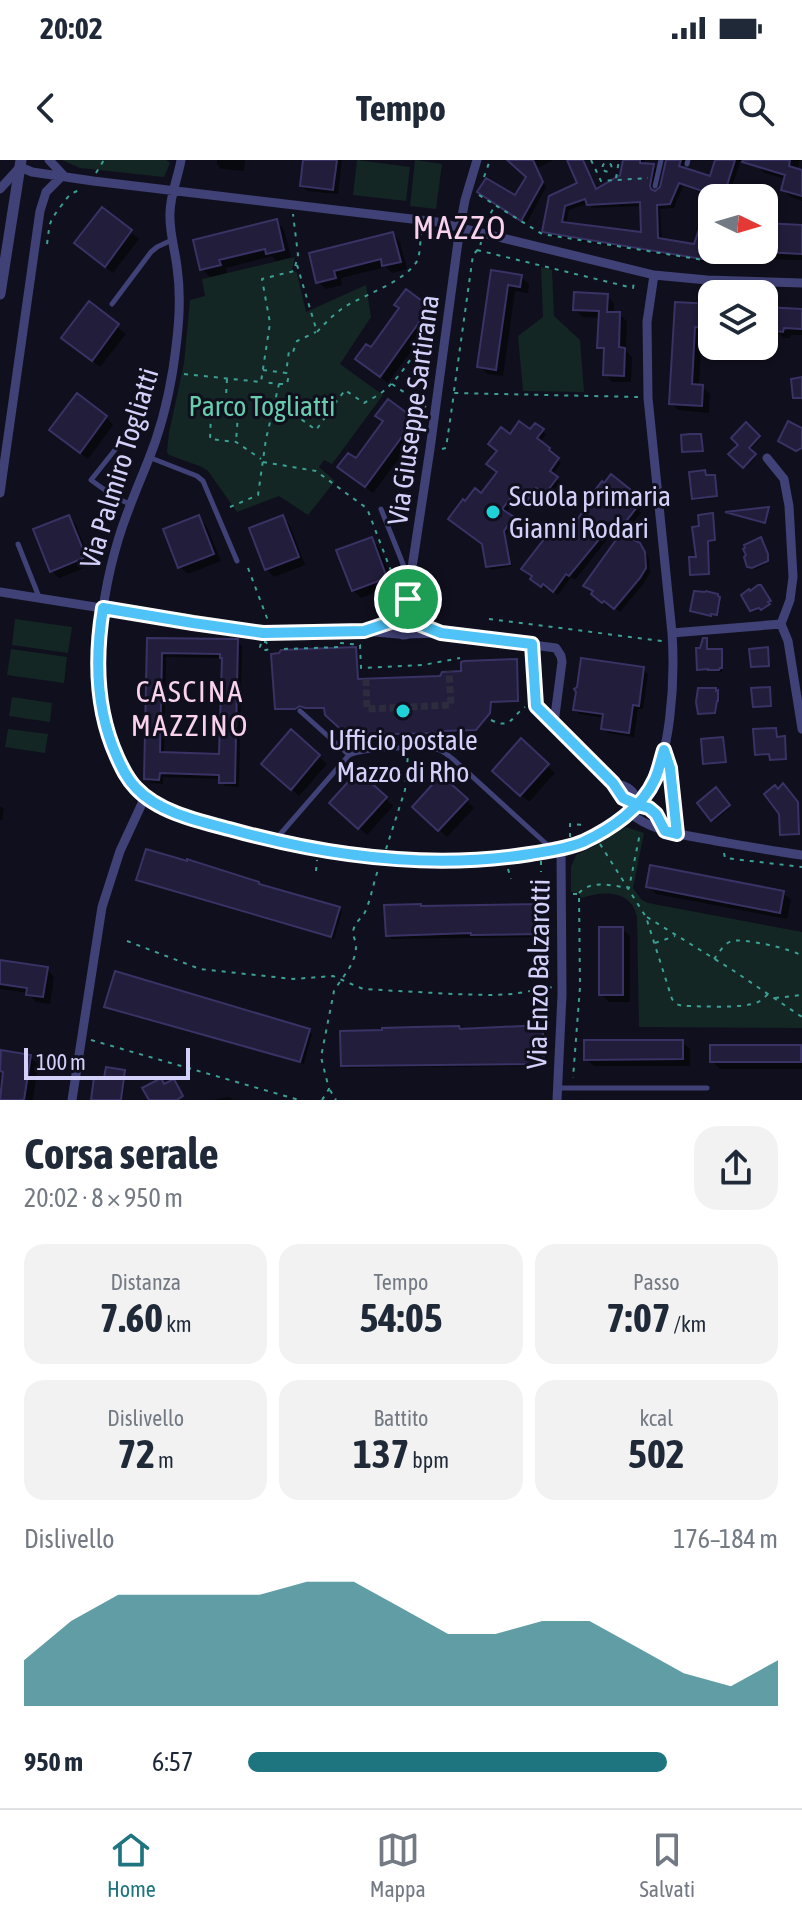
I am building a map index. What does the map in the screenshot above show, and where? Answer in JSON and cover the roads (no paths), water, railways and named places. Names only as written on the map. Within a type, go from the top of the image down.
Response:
[{"type":"street","points":[[49,160],[63,177]]},
{"type":"street","name":"Via Palmiro Togliatti","points":[[181,160],[169,217],[179,291],[177,339],[168,396],[150,457],[114,555],[103,608],[99,678],[104,721],[125,774],[145,797],[164,808],[205,822],[274,840],[374,857],[427,861],[494,859],[557,850],[597,835],[638,805],[652,786],[664,750],[672,688],[672,638],[648,398],[647,322],[654,275]]},
{"type":"street","name":"Via Giuseppe Sartirana","points":[[410,620],[410,581],[460,227],[477,160]]},
{"type":"street","points":[[18,162],[32,172],[63,177],[330,208],[460,227],[654,275],[802,283]]},
{"type":"street","points":[[0,189],[18,162]]},
{"type":"street","points":[[0,294],[18,162]]},
{"type":"street","points":[[0,493],[40,211],[46,192],[63,177]]},
{"type":"street","points":[[767,458],[784,479],[789,506],[793,577],[790,600],[781,624],[788,641],[802,729]]},
{"type":"street","points":[[0,592],[253,632],[441,633],[556,648],[561,656],[554,723]]},
{"type":"street","name":"Via Giuseppe Sartirana","points":[[398,619],[408,599]]},
{"type":"street","points":[[364,631],[404,617],[441,633]]},
{"type":"street","points":[[398,619],[395,629],[403,634]]},
{"type":"street","points":[[403,634],[413,627],[410,620]]},
{"type":"street","points":[[672,638],[781,624]]},
{"type":"street","points":[[532,644],[536,706],[613,783],[623,798],[656,814]]},
{"type":"street","points":[[613,783],[633,791],[638,805]]},
{"type":"street","points":[[652,786],[656,814],[665,831]]},
{"type":"street","points":[[619,793],[619,820]]},
{"type":"street","points":[[72,1100],[102,907],[120,851],[145,797]]},
{"type":"street","points":[[629,812],[644,822],[677,834],[802,855]]},
{"type":"street","name":"Via Enzo Balzarotti","points":[[557,850],[562,985],[557,1100]]},
{"type":"lane","points":[[655,186],[661,160]]},
{"type":"lane","points":[[112,304],[151,252],[173,239]]},
{"type":"lane","points":[[122,441],[91,480],[116,498],[131,504]]},
{"type":"lane","points":[[150,457],[203,481],[237,561]]},
{"type":"lane","points":[[381,509],[410,581]]},
{"type":"lane","points":[[18,544],[39,598]]},
{"type":"lane","points":[[300,711],[349,755]]},
{"type":"lane","points":[[274,840],[349,755],[361,751],[422,748],[442,751],[557,850]]},
{"type":"lane","points":[[664,750],[670,768],[677,834]]},
{"type":"lane","points":[[557,1088],[707,1088]]},
{"type":"tunnel","points":[[366,679],[367,709],[451,705],[449,671]]},
{"type":"place","name":"Scuola primaria Gianni Rodari","points":[[493,512]]},
{"type":"place","name":"Ufficio postale Mazzo di Rho","points":[[403,711]]},
{"type":"district","name":"MAZZO","points":[[460,228]]},
{"type":"district","name":"CASCINA MAZZINO","points":[[190,709]]},
{"type":"park label","name":"Parco Togliatti","points":[[262,406]]}]
